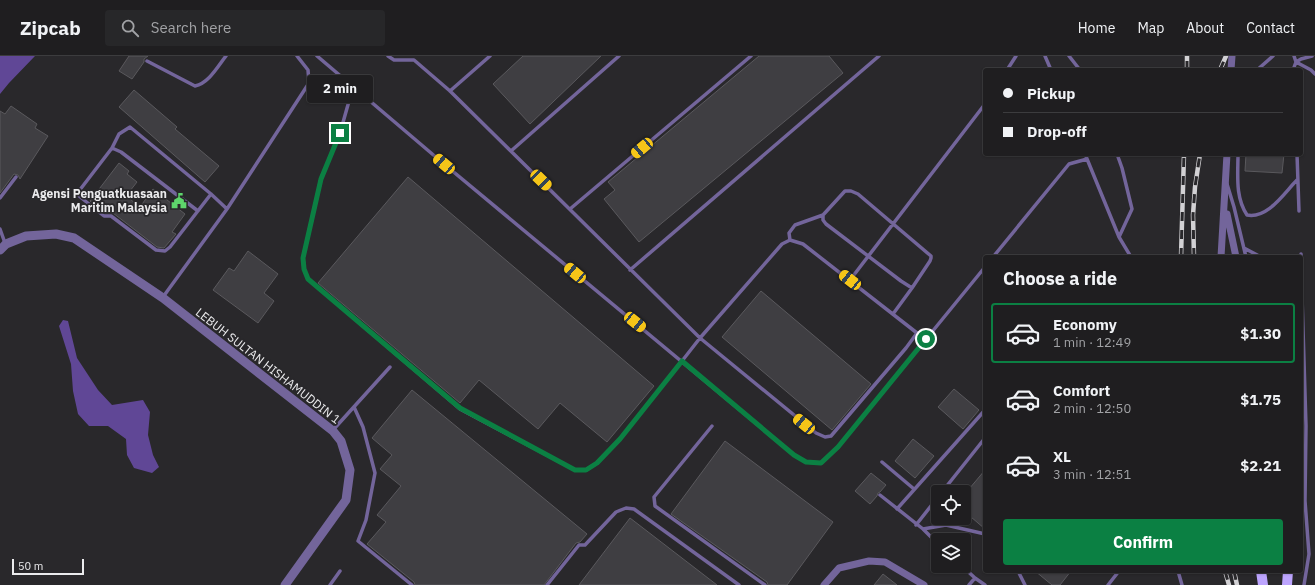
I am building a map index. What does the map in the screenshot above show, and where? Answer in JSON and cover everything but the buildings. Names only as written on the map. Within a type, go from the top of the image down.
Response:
[{"type":"main road","points":[[1261,573],[1263,585]]},
{"type":"main road","points":[[1288,573],[1288,585]]},
{"type":"street","points":[[1231,68],[1232,56]]},
{"type":"street","points":[[1221,255],[1227,156]]},
{"type":"street","points":[[1224,204],[1236,255]]},
{"type":"street","name":"LEBUH SULTAN HISHAMUDDIN 1","points":[[3,247],[26,236],[56,234],[74,238],[163,298],[333,431],[341,441],[350,470],[346,500],[285,585]]},
{"type":"street","points":[[824,585],[839,568],[869,561],[884,562],[924,585]]},
{"type":"lane","points":[[147,61],[195,86],[200,85],[208,78],[226,56]]},
{"type":"lane","points":[[163,298],[227,210],[309,83],[308,70],[297,56]]},
{"type":"lane","points":[[317,56],[450,169],[794,455],[806,462],[821,463],[838,447],[983,269]]},
{"type":"lane","points":[[353,87],[340,133],[321,179],[303,258],[304,269],[308,279],[460,408],[575,470],[586,470],[597,463],[620,439],[700,338],[782,244],[790,240],[803,244],[917,333],[831,436],[825,437],[816,433],[700,338],[450,91],[414,60],[394,60],[388,56]]},
{"type":"lane","points":[[414,60],[418,56]]},
{"type":"lane","points":[[450,91],[490,56]]},
{"type":"lane","points":[[511,151],[619,56]]},
{"type":"lane","points":[[570,209],[751,56]]},
{"type":"lane","points":[[630,270],[879,56]]},
{"type":"lane","points":[[1008,68],[1016,56]]},
{"type":"lane","points":[[1046,56],[1050,68]]},
{"type":"lane","points":[[1070,56],[1079,68]]},
{"type":"lane","points":[[1259,68],[1272,56]]},
{"type":"lane","points":[[1294,56],[1296,62],[1311,70],[1315,74]]},
{"type":"lane","points":[[1294,68],[1296,62],[1312,56]]},
{"type":"lane","points":[[850,280],[983,107]]},
{"type":"lane","points":[[211,194],[170,247],[165,251],[156,250],[111,216],[104,216],[78,196],[79,191],[112,148],[119,134],[130,127],[211,194],[227,210]]},
{"type":"lane","points":[[112,148],[121,152],[198,211]]},
{"type":"lane","points":[[1086,156],[1119,237],[1130,255]]},
{"type":"lane","points":[[1118,156],[1132,209],[1119,237]]},
{"type":"lane","points":[[1238,156],[1239,196],[1247,215],[1256,215],[1268,211],[1297,180]]},
{"type":"lane","points":[[1297,156],[1299,211]]},
{"type":"lane","points":[[995,255],[1069,164],[1087,159]]},
{"type":"lane","points":[[0,198],[16,177]]},
{"type":"lane","points":[[1226,179],[1246,255]]},
{"type":"lane","points":[[790,240],[789,233],[795,225],[823,215],[845,191],[858,194],[931,256],[930,261],[893,314]]},
{"type":"lane","points":[[823,215],[823,220],[826,224],[912,288]]},
{"type":"lane","points":[[0,229],[3,247]]},
{"type":"lane","points":[[1244,248],[1257,255]]},
{"type":"lane","points":[[1303,328],[1306,426],[1306,501],[1309,554],[1304,585]]},
{"type":"lane","points":[[333,431],[390,367]]},
{"type":"lane","points":[[354,407],[363,427],[375,472],[366,520],[358,541],[412,585]]},
{"type":"lane","points":[[897,509],[983,412]]},
{"type":"lane","points":[[712,426],[654,497],[656,506],[765,585]]},
{"type":"lane","points":[[948,485],[983,441]]},
{"type":"lane","points":[[882,462],[914,489]]},
{"type":"lane","points":[[880,495],[931,537]]},
{"type":"lane","points":[[916,525],[931,506]]},
{"type":"lane","points":[[547,585],[579,545],[585,545],[616,512],[626,508],[634,508],[739,585]]},
{"type":"lane","points":[[923,530],[946,525],[983,534]]},
{"type":"lane","points":[[330,585],[340,571]]},
{"type":"lane","points":[[970,573],[985,585]]},
{"type":"lane","points":[[1019,573],[1024,585]]},
{"type":"lane","points":[[1108,585],[1117,573]]},
{"type":"lane","points":[[1179,573],[1182,585]]},
{"type":"lane","points":[[969,585],[975,578]]},
{"type":"shaded area","points":[[0,56],[35,56],[0,94]]},
{"type":"shaded area","points":[[63,320],[68,321],[77,358],[98,390],[112,405],[143,400],[150,412],[148,435],[153,455],[159,467],[152,473],[134,468],[127,455],[126,439],[108,426],[89,426],[78,414],[73,391],[71,364],[59,326]]},
{"type":"railway","points":[[1187,56],[1187,68]]},
{"type":"railway","points":[[1221,68],[1226,56]]},
{"type":"railway","points":[[1181,255],[1184,156]]},
{"type":"railway","points":[[1194,255],[1193,215],[1200,156]]},
{"type":"railway","points":[[1226,573],[1229,585]]},
{"type":"railway","points":[[1234,573],[1237,585]]},
{"type":"place","name":"Agensi Penguatkuasaan Maritim Malaysia","points":[[179,201]]},
{"type":"route","points":[[340,133],[321,179],[303,258],[304,269],[308,279],[460,408],[575,470],[586,470],[597,463],[620,439],[682,361],[794,455],[806,462],[821,463],[838,447],[926,339]]}]
